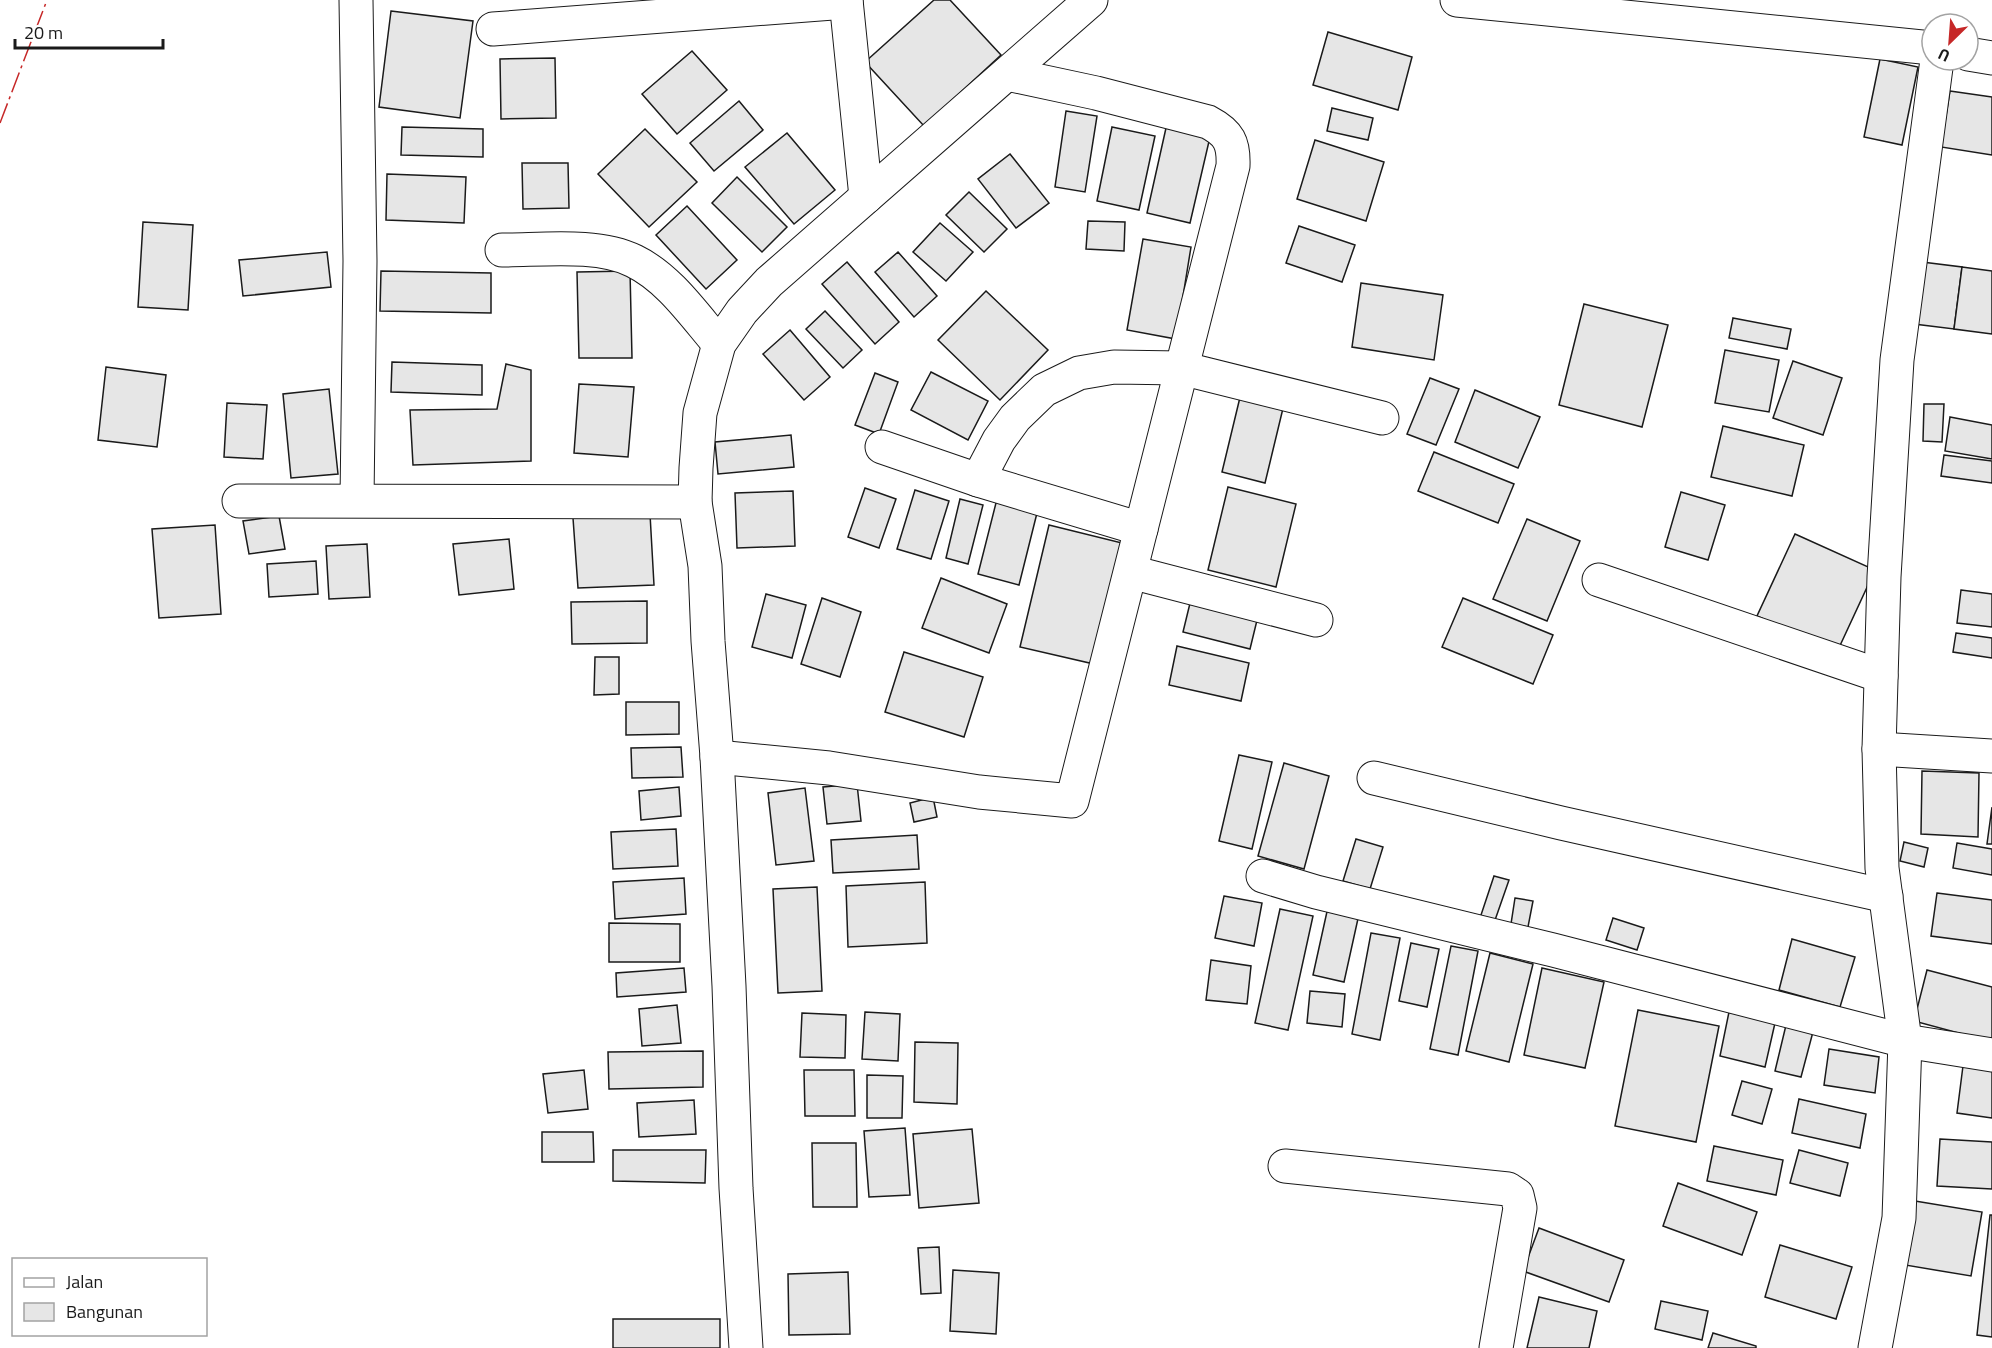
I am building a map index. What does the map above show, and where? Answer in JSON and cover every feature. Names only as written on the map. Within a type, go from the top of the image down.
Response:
[{"type":"street","points":[[356,0],[360,261],[357,500]]},
{"type":"street","points":[[746,1348],[736,1188],[729,986],[717,757],[705,566],[695,502],[700,413],[719,344],[742,311],[770,282],[1091,0]]},
{"type":"street","points":[[1457,0],[1920,47]]},
{"type":"street","points":[[493,29],[846,1],[866,197]]},
{"type":"street","points":[[1875,1348],[1899,1218],[1905,1041],[1882,868],[1879,749],[1881,675],[1897,360],[1935,72]]},
{"type":"street","points":[[717,757],[829,768],[979,792],[1071,801],[1233,166],[1233,151],[1228,138],[1219,128],[1201,120],[1096,93],[1007,74]]},
{"type":"street","points":[[502,250],[601,251],[634,261],[666,284],[719,344]]},
{"type":"street","points":[[978,480],[999,440],[1015,418],[1044,390],[1079,373],[1114,367],[1181,368],[1382,417]]},
{"type":"street","points":[[882,447],[978,480],[1141,529]]},
{"type":"street","points":[[239,501],[695,502]]},
{"type":"street","points":[[1131,572],[1317,620]]},
{"type":"street","points":[[1599,580],[1881,675]]},
{"type":"street","points":[[1879,749],[1992,756]]},
{"type":"street","points":[[1374,778],[1573,826],[1886,896]]},
{"type":"street","points":[[1263,876],[1316,892],[1905,1041],[1992,1055]]},
{"type":"street","points":[[1285,1166],[1508,1189],[1517,1196],[1520,1208],[1496,1348]]},
{"type":"building","points":[[934,0],[950,0],[1001,55],[924,126],[865,62]]},
{"type":"building","points":[[391,11],[473,21],[460,118],[379,107]]},
{"type":"building","points":[[1328,32],[1412,57],[1398,110],[1313,85]]},
{"type":"building","points":[[692,51],[727,90],[677,134],[642,94]]},
{"type":"building","points":[[555,58],[556,118],[501,119],[500,59]]},
{"type":"building","points":[[1880,59],[1918,67],[1902,145],[1864,137]]},
{"type":"building","points":[[1950,91],[1992,97],[1992,155],[1941,147]]},
{"type":"building","points":[[739,101],[763,130],[714,171],[690,143]]},
{"type":"building","points":[[1332,108],[1373,118],[1368,140],[1327,131]]},
{"type":"building","points":[[1066,111],[1097,116],[1085,192],[1055,187]]},
{"type":"building","points":[[402,127],[483,129],[483,157],[401,155]]},
{"type":"building","points":[[1112,127],[1155,136],[1139,210],[1097,201]]},
{"type":"building","points":[[1166,128],[1210,137],[1190,223],[1147,213]]},
{"type":"building","points":[[645,129],[697,182],[649,227],[598,174]]},
{"type":"building","points":[[787,133],[835,190],[794,224],[745,167]]},
{"type":"building","points":[[1315,140],[1384,162],[1366,221],[1297,199]]},
{"type":"building","points":[[1010,154],[1049,203],[1016,228],[978,179]]},
{"type":"building","points":[[522,163],[568,163],[569,208],[523,209]]},
{"type":"building","points":[[387,174],[466,177],[464,223],[386,220]]},
{"type":"building","points":[[737,177],[787,227],[762,252],[712,203]]},
{"type":"building","points":[[969,192],[1007,229],[984,252],[946,215]]},
{"type":"building","points":[[687,206],[737,260],[706,289],[656,235]]},
{"type":"building","points":[[1088,221],[1125,222],[1124,251],[1086,249]]},
{"type":"building","points":[[143,222],[193,225],[188,310],[138,307]]},
{"type":"building","points":[[940,223],[973,252],[946,281],[913,252]]},
{"type":"building","points":[[1299,226],[1355,245],[1342,282],[1286,263]]},
{"type":"building","points":[[1143,239],[1191,247],[1176,339],[1127,330]]},
{"type":"building","points":[[327,252],[331,287],[243,296],[239,260]]},
{"type":"building","points":[[898,252],[937,296],[914,317],[875,272]]},
{"type":"building","points":[[1914,261],[1962,267],[1954,329],[1906,323]]},
{"type":"building","points":[[847,262],[899,322],[875,344],[822,284]]},
{"type":"building","points":[[1962,267],[1992,271],[1992,334],[1954,329]]},
{"type":"building","points":[[381,271],[491,273],[491,313],[380,311]]},
{"type":"building","points":[[630,271],[632,358],[579,358],[577,272]]},
{"type":"building","points":[[1361,283],[1443,295],[1434,360],[1352,347]]},
{"type":"building","points":[[986,291],[1048,350],[1000,400],[938,340]]},
{"type":"building","points":[[1584,304],[1668,325],[1642,427],[1559,405]]},
{"type":"building","points":[[825,311],[862,350],[843,368],[806,329]]},
{"type":"building","points":[[1733,318],[1791,329],[1787,349],[1729,338]]},
{"type":"building","points":[[790,330],[830,377],[804,400],[763,354]]},
{"type":"building","points":[[1725,350],[1779,360],[1769,412],[1715,403]]},
{"type":"building","points":[[1793,361],[1842,378],[1823,435],[1773,418]]},
{"type":"building","points":[[392,362],[482,365],[482,395],[391,392]]},
{"type":"building","points":[[506,364],[531,370],[531,461],[413,465],[410,410],[497,409]]},
{"type":"building","points":[[106,367],[166,375],[157,447],[98,440]]},
{"type":"building","points":[[931,372],[988,401],[968,440],[911,410]]},
{"type":"building","points":[[875,373],[898,382],[879,434],[855,425]]},
{"type":"building","points":[[1430,378],[1459,389],[1436,445],[1407,434]]},
{"type":"building","points":[[579,384],[634,387],[628,457],[574,453]]},
{"type":"building","points":[[329,389],[338,474],[291,478],[283,394]]},
{"type":"building","points":[[1242,389],[1285,400],[1265,483],[1222,472]]},
{"type":"building","points":[[1475,390],[1540,417],[1518,468],[1455,442]]},
{"type":"building","points":[[227,403],[267,405],[263,459],[224,457]]},
{"type":"building","points":[[1924,404],[1944,404],[1942,442],[1923,441]]},
{"type":"building","points":[[1950,417],[1992,425],[1992,459],[1945,451]]},
{"type":"building","points":[[1723,426],[1804,445],[1792,496],[1711,477]]},
{"type":"building","points":[[791,435],[794,467],[718,474],[715,442]]},
{"type":"building","points":[[1434,452],[1514,484],[1498,523],[1418,491]]},
{"type":"building","points":[[1944,455],[1992,461],[1992,483],[1941,476]]},
{"type":"building","points":[[1228,487],[1296,504],[1276,587],[1208,570]]},
{"type":"building","points":[[865,488],[896,499],[879,548],[848,537]]},
{"type":"building","points":[[915,490],[949,501],[931,559],[897,549]]},
{"type":"building","points":[[793,491],[795,546],[737,548],[735,493]]},
{"type":"building","points":[[1681,492],[1725,505],[1708,560],[1665,547]]},
{"type":"building","points":[[960,499],[983,505],[968,564],[946,558]]},
{"type":"building","points":[[997,499],[1038,509],[1019,585],[978,574]]},
{"type":"building","points":[[650,514],[654,585],[578,588],[573,518]]},
{"type":"building","points":[[279,516],[285,549],[249,554],[243,521]]},
{"type":"building","points":[[1527,519],[1580,541],[1547,621],[1493,599]]},
{"type":"building","points":[[215,525],[221,614],[159,618],[152,529]]},
{"type":"building","points":[[1049,525],[1122,543],[1094,664],[1020,647]]},
{"type":"building","points":[[1795,534],[1875,570],[1837,652],[1757,616]]},
{"type":"building","points":[[509,539],[514,589],[459,595],[453,544]]},
{"type":"building","points":[[367,544],[370,597],[329,599],[326,546]]},
{"type":"building","points":[[316,561],[318,594],[269,597],[267,564]]},
{"type":"building","points":[[941,578],[1007,604],[989,653],[922,628]]},
{"type":"building","points":[[1961,590],[1992,594],[1992,627],[1957,623]]},
{"type":"building","points":[[766,594],[806,605],[792,658],[752,647]]},
{"type":"building","points":[[1192,595],[1259,612],[1250,649],[1183,632]]},
{"type":"building","points":[[822,598],[861,612],[840,677],[801,664]]},
{"type":"building","points":[[1463,598],[1553,635],[1533,684],[1442,647]]},
{"type":"building","points":[[647,601],[647,643],[572,644],[571,602]]},
{"type":"building","points":[[1956,633],[1992,638],[1992,658],[1953,652]]},
{"type":"building","points":[[1177,646],[1249,663],[1241,701],[1169,685]]},
{"type":"building","points":[[904,652],[983,677],[964,737],[885,712]]},
{"type":"building","points":[[595,657],[619,657],[619,694],[594,695]]},
{"type":"building","points":[[626,702],[679,702],[679,734],[626,735]]},
{"type":"building","points":[[681,747],[683,777],[632,778],[631,748]]},
{"type":"building","points":[[1239,755],[1272,762],[1252,849],[1219,841]]},
{"type":"building","points":[[1284,763],[1329,776],[1304,869],[1258,856]]},
{"type":"building","points":[[1922,771],[1979,773],[1978,837],[1921,834]]},
{"type":"building","points":[[857,784],[861,821],[827,824],[823,787]]},
{"type":"building","points":[[679,787],[681,816],[641,820],[639,791]]},
{"type":"building","points":[[805,788],[814,861],[776,865],[768,793]]},
{"type":"building","points":[[933,797],[937,817],[914,822],[910,803]]},
{"type":"building","points":[[1992,807],[1992,844],[1987,844]]},
{"type":"building","points":[[676,829],[678,866],[613,869],[611,832]]},
{"type":"building","points":[[917,835],[919,869],[833,873],[831,840]]},
{"type":"building","points":[[1356,839],[1383,847],[1370,889],[1343,881]]},
{"type":"building","points":[[1904,842],[1928,848],[1924,867],[1900,861]]},
{"type":"building","points":[[1957,843],[1992,849],[1992,875],[1953,868]]},
{"type":"building","points":[[1494,876],[1509,880],[1494,923],[1480,918]]},
{"type":"building","points":[[684,878],[686,914],[615,919],[613,882]]},
{"type":"building","points":[[925,882],[927,943],[848,947],[846,886]]},
{"type":"building","points":[[817,887],[822,991],[778,993],[773,889]]},
{"type":"building","points":[[1937,893],[1992,900],[1992,944],[1931,936]]},
{"type":"building","points":[[1224,896],[1262,903],[1254,946],[1215,938]]},
{"type":"building","points":[[1515,898],[1533,901],[1528,927],[1511,924]]},
{"type":"building","points":[[1328,907],[1359,914],[1344,982],[1313,975]]},
{"type":"building","points":[[1280,909],[1313,916],[1288,1030],[1255,1023]]},
{"type":"building","points":[[1613,918],[1644,928],[1637,950],[1606,940]]},
{"type":"building","points":[[609,923],[680,924],[680,962],[609,962]]},
{"type":"building","points":[[1371,933],[1400,938],[1380,1040],[1352,1034]]},
{"type":"building","points":[[1792,939],[1855,957],[1840,1007],[1779,990]]},
{"type":"building","points":[[1411,943],[1439,949],[1427,1007],[1399,1001]]},
{"type":"building","points":[[1451,946],[1478,951],[1458,1055],[1430,1049]]},
{"type":"building","points":[[1490,953],[1533,964],[1509,1062],[1466,1051]]},
{"type":"building","points":[[1211,960],[1251,966],[1247,1004],[1206,1000]]},
{"type":"building","points":[[684,968],[686,992],[617,997],[616,973]]},
{"type":"building","points":[[1542,968],[1604,982],[1585,1068],[1524,1055]]},
{"type":"building","points":[[1927,970],[1992,987],[1992,1042],[1914,1021]]},
{"type":"building","points":[[1310,991],[1345,994],[1342,1027],[1307,1023]]},
{"type":"building","points":[[677,1005],[681,1043],[642,1046],[639,1009]]},
{"type":"building","points":[[1638,1010],[1719,1026],[1696,1142],[1615,1126]]},
{"type":"building","points":[[865,1012],[900,1014],[898,1061],[862,1059]]},
{"type":"building","points":[[1729,1012],[1775,1023],[1765,1067],[1720,1056]]},
{"type":"building","points":[[802,1013],[846,1015],[845,1058],[800,1057]]},
{"type":"building","points":[[1787,1021],[1814,1028],[1801,1077],[1775,1071]]},
{"type":"building","points":[[915,1042],[958,1043],[957,1104],[914,1102]]},
{"type":"building","points":[[1829,1049],[1879,1057],[1875,1093],[1824,1085]]},
{"type":"building","points":[[703,1051],[703,1087],[609,1089],[608,1052]]},
{"type":"building","points":[[1964,1058],[1992,1062],[1992,1118],[1957,1113]]},
{"type":"building","points":[[584,1070],[588,1109],[548,1113],[543,1074]]},
{"type":"building","points":[[804,1070],[854,1070],[855,1116],[805,1116]]},
{"type":"building","points":[[867,1075],[903,1076],[902,1118],[867,1118]]},
{"type":"building","points":[[1742,1081],[1772,1089],[1762,1124],[1732,1115]]},
{"type":"building","points":[[1799,1099],[1866,1114],[1860,1148],[1792,1133]]},
{"type":"building","points":[[694,1100],[696,1134],[639,1137],[637,1103]]},
{"type":"building","points":[[905,1128],[910,1195],[869,1197],[864,1131]]},
{"type":"building","points":[[972,1129],[979,1203],[919,1208],[913,1134]]},
{"type":"building","points":[[542,1132],[593,1132],[594,1162],[542,1162]]},
{"type":"building","points":[[1940,1139],[1992,1142],[1992,1189],[1937,1186]]},
{"type":"building","points":[[812,1143],[856,1143],[857,1207],[813,1207]]},
{"type":"building","points":[[1714,1146],[1783,1160],[1776,1195],[1707,1181]]},
{"type":"building","points":[[613,1150],[706,1150],[705,1183],[613,1181]]},
{"type":"building","points":[[1799,1150],[1848,1163],[1840,1196],[1790,1183]]},
{"type":"building","points":[[1678,1183],[1757,1212],[1742,1255],[1663,1226]]},
{"type":"building","points":[[1915,1201],[1982,1212],[1971,1276],[1905,1265]]},
{"type":"building","points":[[1990,1215],[1992,1215],[1992,1337],[1977,1335]]},
{"type":"building","points":[[1539,1228],[1624,1260],[1609,1302],[1523,1271]]},
{"type":"building","points":[[1780,1245],[1852,1267],[1836,1319],[1765,1297]]},
{"type":"building","points":[[939,1247],[941,1293],[921,1294],[918,1248]]},
{"type":"building","points":[[953,1270],[999,1273],[996,1334],[950,1331]]},
{"type":"building","points":[[848,1272],[850,1334],[789,1335],[788,1274]]},
{"type":"building","points":[[1539,1297],[1597,1311],[1589,1348],[1527,1348]]},
{"type":"building","points":[[1661,1301],[1708,1311],[1702,1340],[1655,1329]]},
{"type":"building","points":[[613,1319],[720,1319],[720,1348],[613,1348]]},
{"type":"building","points":[[1713,1333],[1756,1346],[1756,1348],[1708,1348]]},
{"type":"power","points":[[0,123],[47,0]]}]
